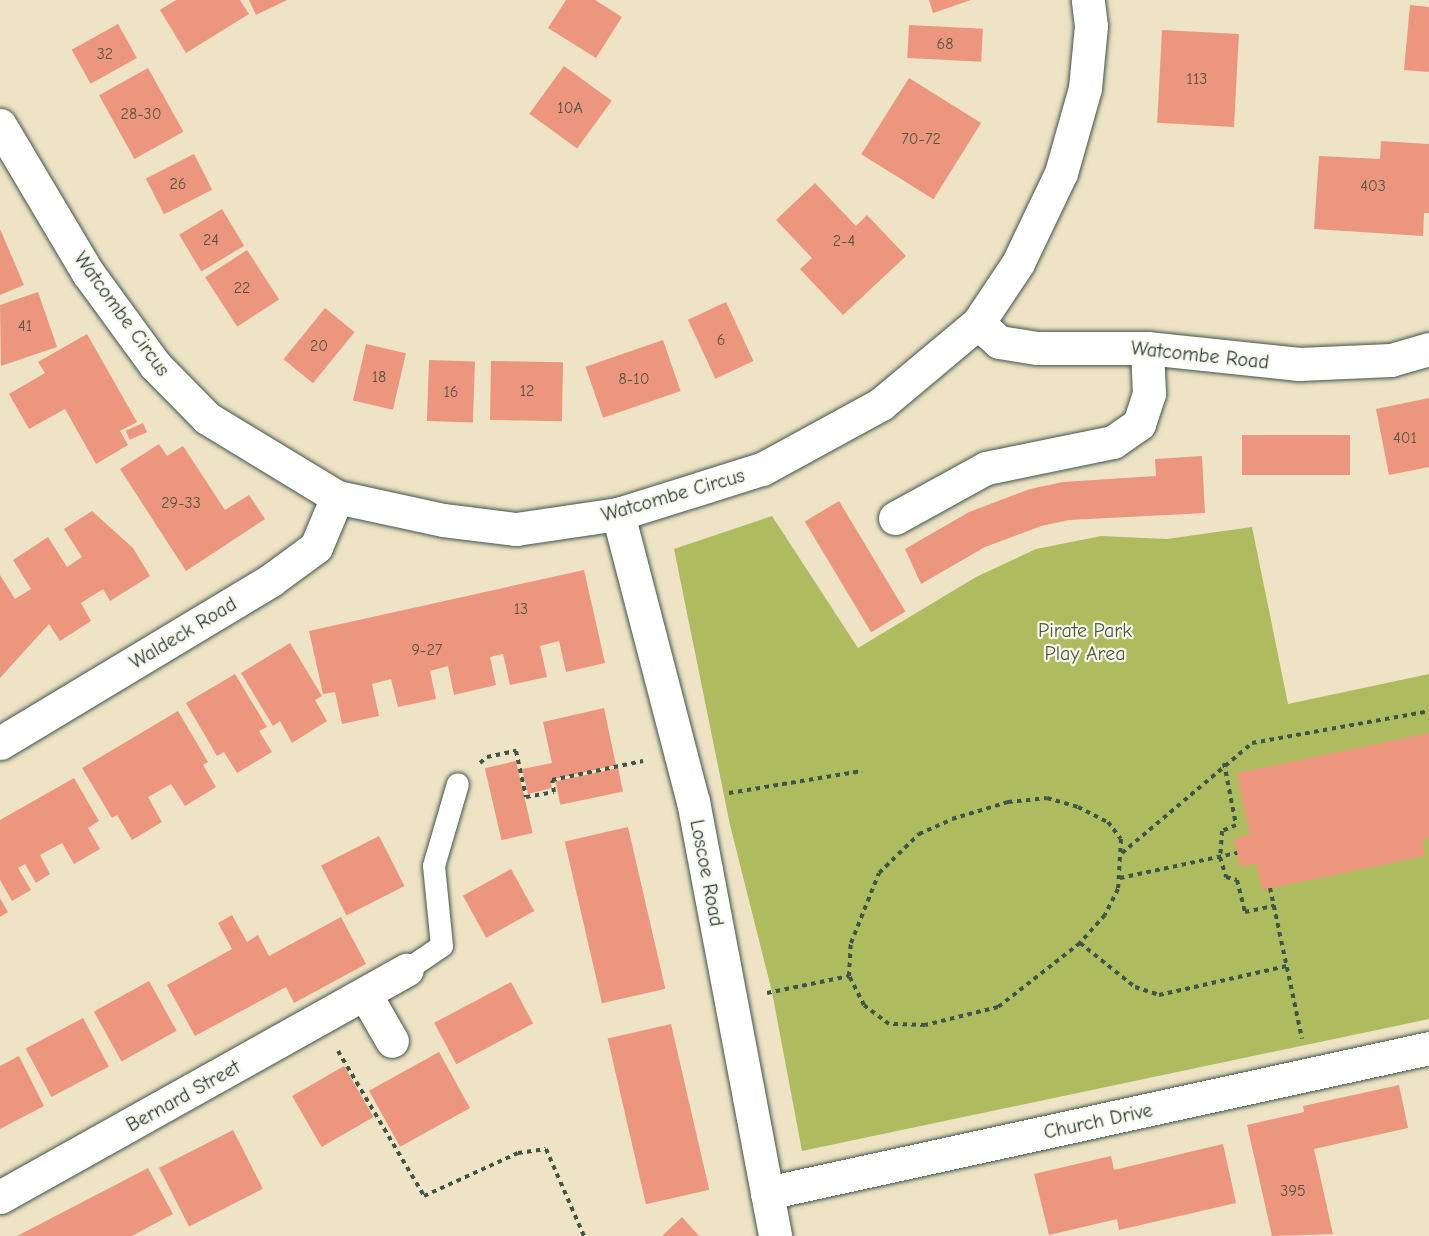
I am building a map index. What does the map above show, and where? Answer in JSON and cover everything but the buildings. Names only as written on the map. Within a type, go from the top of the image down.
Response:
[{"type":"street","name":"Watcombe Circus","points":[[2,128],[88,273],[155,365],[207,418],[337,497],[443,520],[516,529],[618,514],[762,469],[881,404],[978,323],[1018,262],[1061,173],[1085,88],[1091,26],[1088,0]]},
{"type":"street","name":"Watcombe Road","points":[[978,323],[999,342],[1038,348],[1147,348],[1299,364],[1391,360],[1429,349]]},
{"type":"street","points":[[895,518],[984,458],[1113,442],[1139,424],[1149,394],[1147,348]]},
{"type":"street","name":"Waldeck Road","points":[[0,743],[272,580],[316,547],[337,497]]},
{"type":"street","name":"Loscoe Road","points":[[618,514],[693,801],[776,1236]]},
{"type":"street","name":"Bernard Street","points":[[0,1197],[407,970]]},
{"type":"street","points":[[365,994],[392,1041]]},
{"type":"street","name":"Church Drive","points":[[767,1193],[1429,1048]]},
{"type":"lane","points":[[407,970],[442,946],[434,866],[458,784]]},
{"type":"path","points":[[1122,854],[1224,763],[1252,743],[1429,711]]},
{"type":"path","points":[[458,784],[487,758],[516,751],[526,797],[554,792],[552,780],[681,753]]},
{"type":"path","points":[[1224,763],[1236,825],[1222,831],[1220,857],[1226,877],[1237,879],[1245,912],[1274,906]]},
{"type":"path","points":[[693,801],[862,771]]},
{"type":"path","points":[[1047,798],[1078,807],[1108,822],[1121,839],[1120,878],[1105,915],[1080,943],[998,1007],[925,1025],[889,1024],[864,1005],[849,976],[851,943],[879,873],[919,834],[952,819],[1008,802],[1047,798]]},
{"type":"path","points":[[1120,878],[1237,854]]},
{"type":"path","points":[[1270,888],[1301,1034]]},
{"type":"path","points":[[1080,943],[1135,987],[1159,995],[1287,966]]},
{"type":"path","points":[[731,1001],[849,976]]},
{"type":"path","points":[[319,1020],[424,1196],[518,1153],[546,1149],[584,1236]]},
{"type":"green space","name":"Pirate Park Play Area","points":[[772,516],[858,648],[976,577],[1036,549],[1101,536],[1167,539],[1252,527],[1288,704],[1429,674],[1429,1019],[802,1151],[772,992],[730,825],[674,549]]}]
